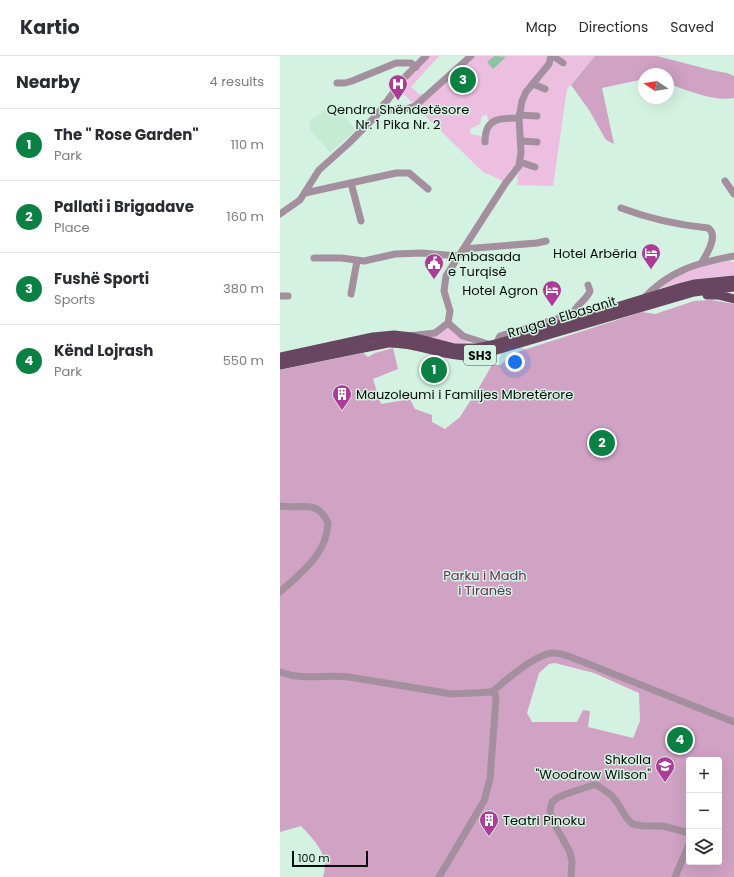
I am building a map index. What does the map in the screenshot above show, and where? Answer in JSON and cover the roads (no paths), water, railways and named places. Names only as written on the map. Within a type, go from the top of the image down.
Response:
[{"type":"main road","name":"Rruga e Elbasanit","points":[[280,357],[384,336],[406,336],[455,348],[469,348],[493,344],[573,316],[643,299],[673,289],[694,284],[734,280]]},
{"type":"main road","name":"Rruga e Elbasanit","points":[[280,365],[388,343],[406,344],[452,355],[476,356],[701,290],[734,288]]},
{"type":"main road","points":[[676,297],[718,295],[734,299]]},
{"type":"street","points":[[280,214],[300,200],[319,170],[376,116],[404,78],[426,56]]},
{"type":"street","points":[[384,104],[390,110],[411,108],[471,56]]},
{"type":"street","points":[[406,336],[435,332],[448,323],[450,311],[444,291],[445,282],[449,271],[505,184],[519,166],[522,152],[519,116],[522,101],[549,64],[552,56],[563,63]]},
{"type":"street","points":[[337,83],[352,81],[396,62],[411,63],[416,67]]},
{"type":"street","points":[[533,84],[545,89]]},
{"type":"street","points":[[485,142],[486,130],[491,123],[501,118],[537,116]]},
{"type":"street","points":[[521,141],[537,142]]},
{"type":"street","points":[[520,162],[535,167]]},
{"type":"street","points":[[305,192],[396,173],[412,175],[428,189]]},
{"type":"street","points":[[725,181],[734,194]]},
{"type":"street","points":[[351,183],[361,221]]},
{"type":"street","points":[[621,208],[653,219],[708,228],[713,234],[707,253],[702,262]]},
{"type":"street","points":[[464,249],[546,241]]},
{"type":"street","points":[[314,258],[341,258],[364,261],[395,254],[416,253],[458,256]]},
{"type":"street","points":[[643,299],[662,281],[679,272],[702,262],[734,256]]},
{"type":"street","points":[[351,294],[357,261]]},
{"type":"street","points":[[573,316],[576,307],[589,295],[590,291],[588,285]]},
{"type":"street","points":[[280,296],[288,296]]},
{"type":"street","points":[[448,323],[463,336],[493,344]]},
{"type":"street","points":[[280,506],[310,506],[321,512],[328,523],[324,541],[312,561],[280,592]]},
{"type":"street","points":[[280,672],[308,678],[349,677],[452,694],[492,692],[530,662],[545,654],[556,653],[568,656],[734,722]]},
{"type":"street","points":[[439,877],[484,801],[489,785],[496,698],[495,694],[492,692]]},
{"type":"street","points":[[571,877],[572,862],[570,852],[552,820],[550,810],[552,802],[557,798],[582,788],[593,785],[602,787],[617,802],[632,824],[643,826],[663,826],[686,832]]},
{"type":"street","points":[[675,877],[686,851]]},
{"type":"place","name":"Fushë Sporti","points":[[463,80]]},
{"type":"place","name":"Qendra Shëndetësore Nr. 1 Pika Nr. 2","points":[[398,101]]},
{"type":"place","name":"Hotel Arbëria","points":[[651,270]]},
{"type":"place","name":"Ambasada e Turqisë","points":[[434,280]]},
{"type":"place","name":"Hotel Agron","points":[[552,307]]},
{"type":"place","name":"The \" Rose Garden\"","points":[[434,370]]},
{"type":"place","name":"Mauzoleumi i Familjes Mbretërore","points":[[342,411]]},
{"type":"place","name":"Pallati i Brigadave","points":[[602,443]]},
{"type":"place","name":"Kënd Lojrash","points":[[680,740]]},
{"type":"place","name":"Shkolla \"Woodrow Wilson\"","points":[[665,783]]},
{"type":"place","name":"Teatri Pinoku","points":[[489,837]]},
{"type":"park label","name":"Parku i Madh i Tiranës","points":[[485,582]]}]
